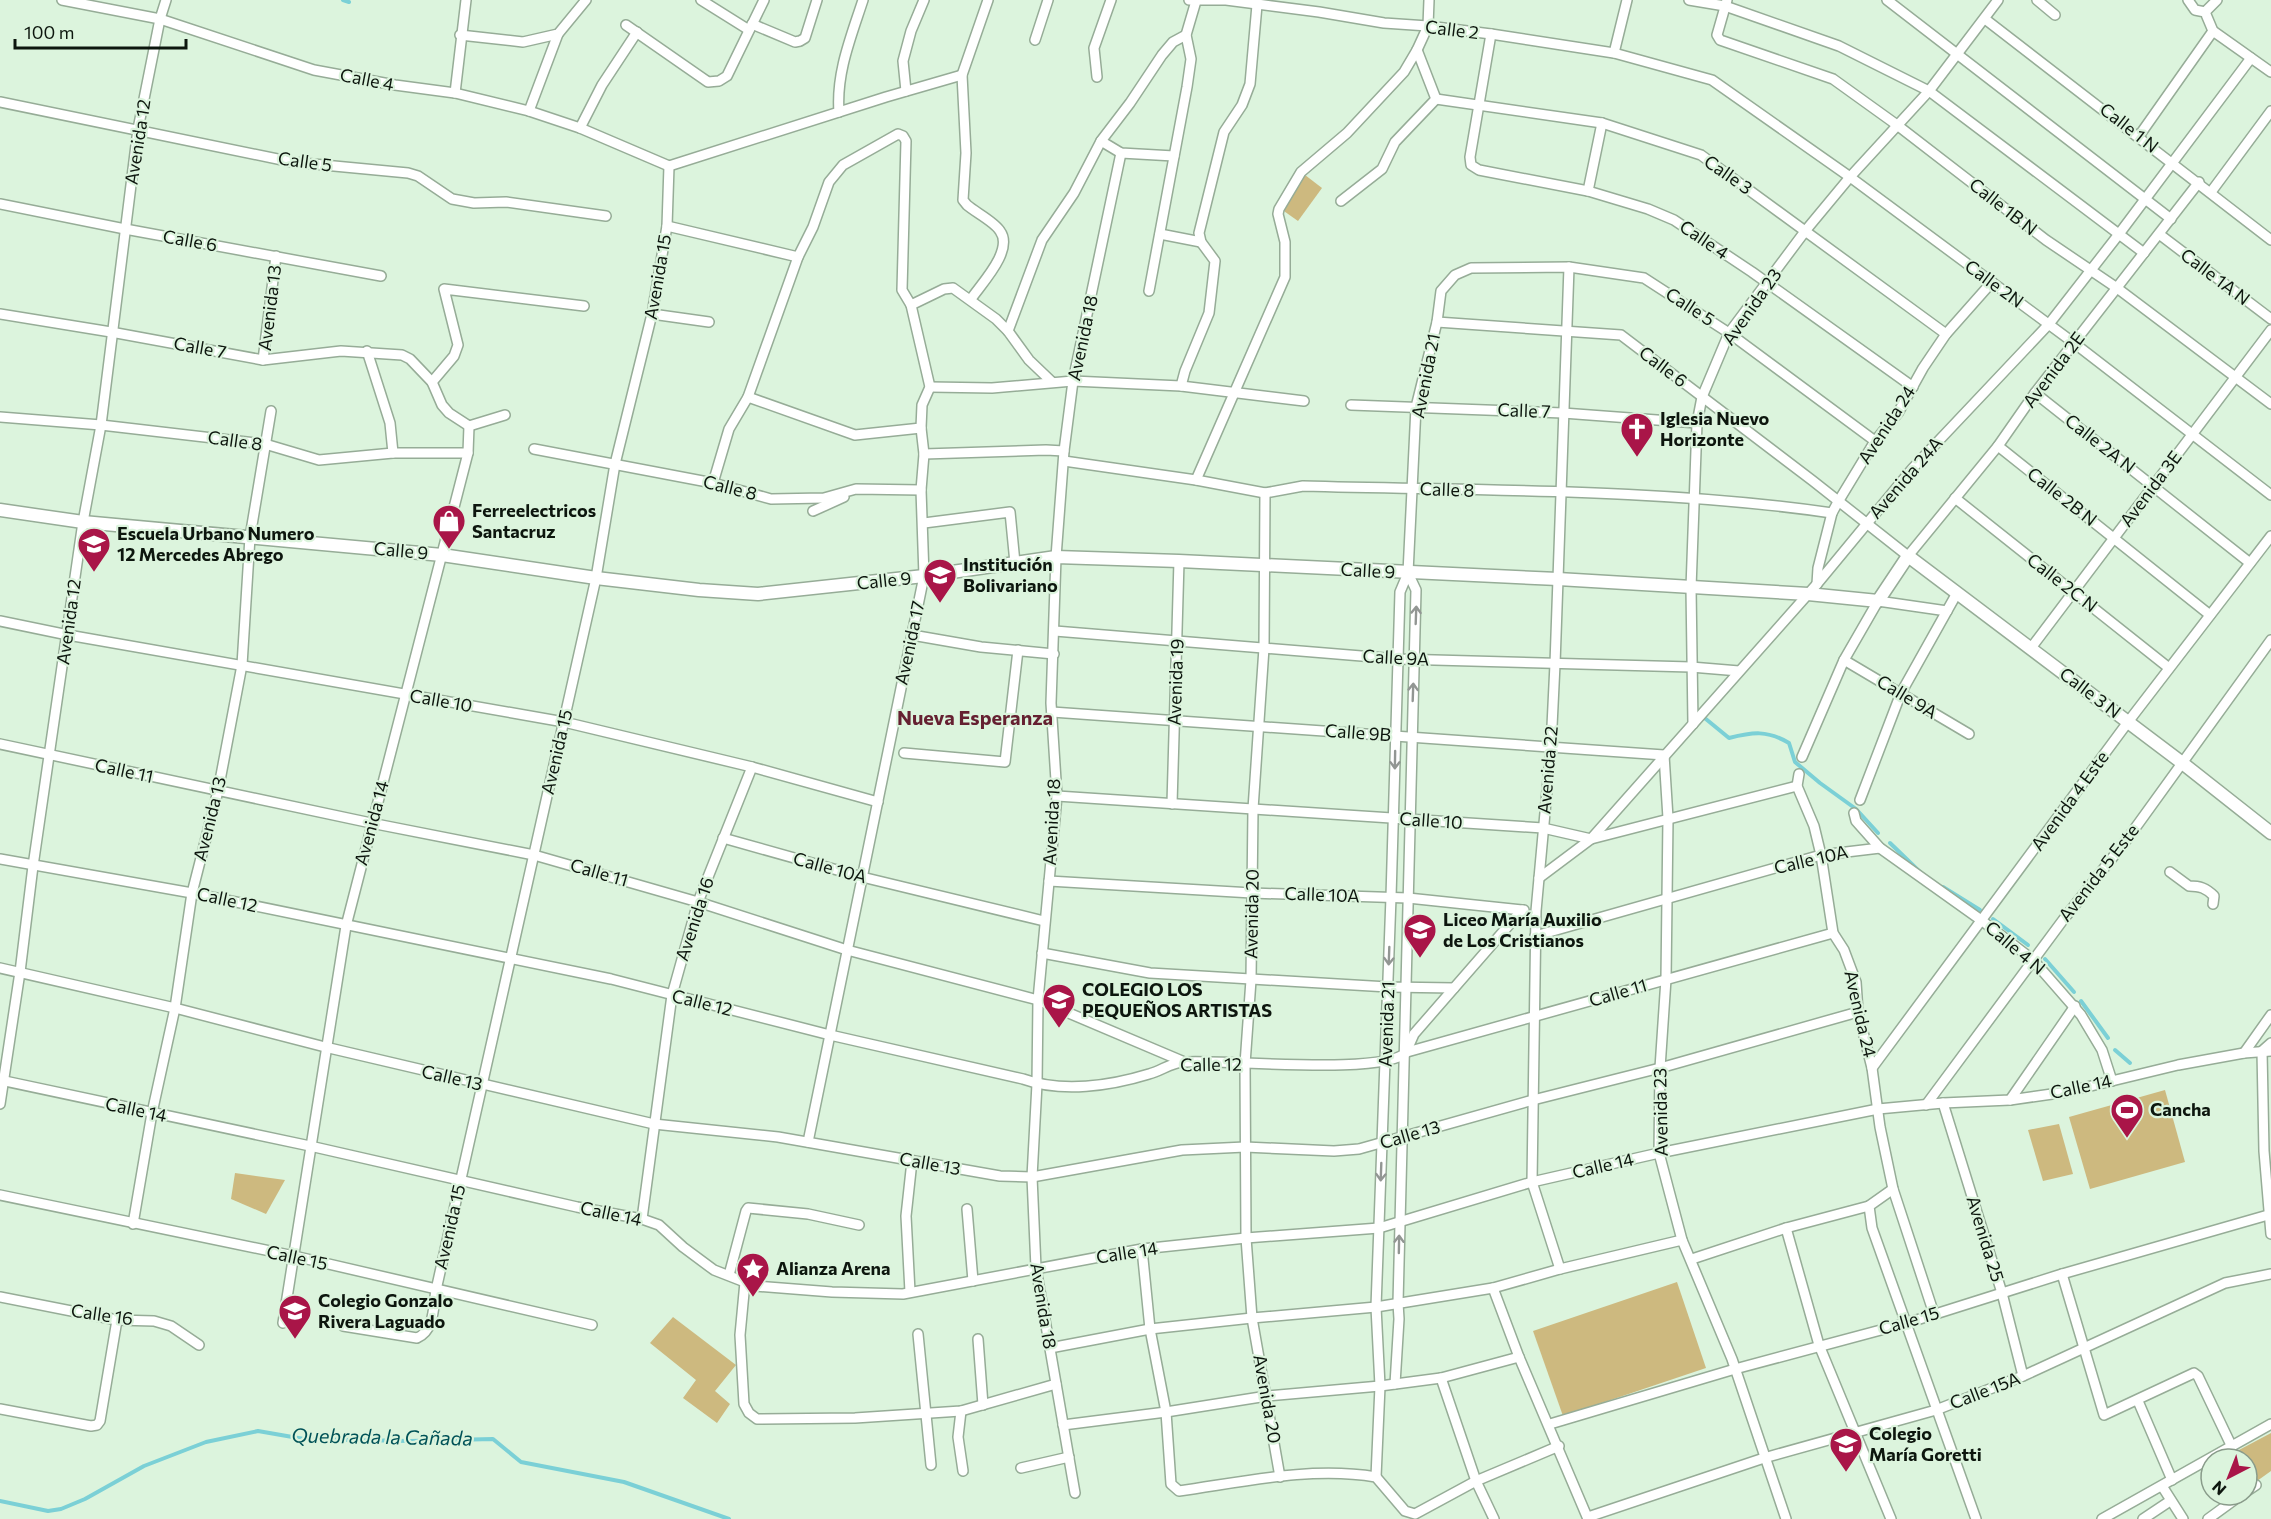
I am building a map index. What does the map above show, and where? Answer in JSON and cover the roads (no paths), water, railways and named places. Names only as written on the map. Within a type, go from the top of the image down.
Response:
[{"type":"street","name":"Calle 4","points":[[62,0],[160,19],[314,70],[455,93],[529,111],[580,128],[669,166]]},
{"type":"street","name":"Avenida 12","points":[[0,1104],[83,522],[100,425],[138,129],[160,19],[166,0]]},
{"type":"street","points":[[455,93],[460,35],[466,0]]},
{"type":"street","points":[[529,111],[558,34],[586,0]]},
{"type":"street","points":[[701,0],[750,27],[795,42],[805,38],[817,0]]},
{"type":"street","points":[[626,25],[708,82],[719,81],[727,75],[764,0]]},
{"type":"street","points":[[839,112],[837,90],[863,0]]},
{"type":"street","points":[[906,91],[903,61],[911,31],[924,0]]},
{"type":"street","points":[[970,300],[1003,253],[1005,242],[1000,230],[963,200],[966,153],[962,75],[988,0]]},
{"type":"street","points":[[1035,40],[1048,0]]},
{"type":"street","points":[[1097,77],[1094,48],[1111,0]]},
{"type":"street","name":"Calle 2","points":[[1192,1],[1226,0],[1319,12],[1364,21],[1491,34],[1614,53],[1712,80]]},
{"type":"street","points":[[1319,12],[1321,0]]},
{"type":"street","points":[[1196,480],[1285,277],[1285,242],[1278,214],[1279,209],[1301,172],[1347,133],[1404,72],[1428,26],[1429,0]]},
{"type":"street","points":[[1614,53],[1627,0]]},
{"type":"street","points":[[1689,0],[1726,3],[1839,46],[1929,91],[2144,253]]},
{"type":"street","points":[[1887,0],[2171,219]]},
{"type":"street","name":"Avenida 23","points":[[1693,724],[1691,588],[1697,423],[1702,397],[1729,333],[1806,230],[1850,177],[1929,91],[1998,0]]},
{"type":"street","points":[[2037,0],[2055,15]]},
{"type":"street","points":[[2188,0],[2195,10],[2205,12]]},
{"type":"street","points":[[2205,12],[2217,0]]},
{"type":"street","points":[[1149,291],[1191,59],[1186,35],[1192,1]]},
{"type":"street","name":"Calle 1B N","points":[[1726,3],[1717,35],[1720,39],[1833,79],[1897,125],[2046,240],[2090,272],[2117,288],[2271,404]]},
{"type":"street","points":[[1181,386],[1209,313],[1215,261],[1201,242],[1199,233],[1224,132],[1242,105],[1250,84],[1257,4]]},
{"type":"street","points":[[2205,12],[2213,31],[2271,72]]},
{"type":"street","name":"Calle 1 N","points":[[1985,19],[2271,240]]},
{"type":"street","points":[[2139,136],[2213,31]]},
{"type":"street","points":[[580,128],[602,85],[637,32]]},
{"type":"street","points":[[460,35],[523,42],[558,34]]},
{"type":"street","points":[[1479,104],[1491,34]]},
{"type":"street","points":[[1008,331],[1042,240],[1074,193],[1101,141],[1130,104],[1167,49],[1173,42],[1186,35]]},
{"type":"street","points":[[1341,201],[1382,169],[1395,142],[1436,99],[1417,50]]},
{"type":"street","name":"Avenida 24A","points":[[1539,878],[1591,839],[1817,584],[1911,469],[2049,324],[2251,58]]},
{"type":"street","points":[[669,166],[962,75]]},
{"type":"street","name":"Calle 2N","points":[[1712,80],[1850,177],[2049,324],[2271,495]]},
{"type":"street","name":"Calle 3","points":[[1436,99],[1602,123],[1701,154],[1946,334]]},
{"type":"street","name":"Calle 5","points":[[0,102],[292,162],[408,173],[418,176],[452,199],[506,202],[606,216]]},
{"type":"street","name":"Calle 4","points":[[1479,104],[1470,157],[1471,165],[1479,170],[1588,191],[1648,209],[1674,220],[1913,387]]},
{"type":"street","points":[[2211,192],[2271,111]]},
{"type":"street","points":[[1588,191],[1602,123]]},
{"type":"street","name":"Avenida 17","points":[[798,257],[813,227],[829,182],[843,165],[898,134],[903,136],[906,141],[902,290],[911,305],[930,387],[922,405],[921,428],[924,454],[921,490],[924,523],[924,576],[808,1142]]},
{"type":"street","points":[[1101,141],[1121,153],[1174,156]]},
{"type":"street","name":"Avenida 18","points":[[1075,1493],[1036,1268],[1032,1178],[1037,1084],[1038,1000],[1057,796],[1052,712],[1056,557],[1064,456],[1073,381],[1121,153]]},
{"type":"street","name":"Avenida 15","points":[[343,1326],[417,1338],[429,1329],[596,578],[615,464],[652,314],[668,226],[669,166]]},
{"type":"street","name":"Avenida 2E","points":[[1908,556],[1998,446],[2035,393],[2199,183]]},
{"type":"street","name":"Calle 6","points":[[0,204],[381,276]]},
{"type":"street","points":[[668,226],[798,257],[748,397],[729,429],[713,483]]},
{"type":"street","points":[[1160,234],[1201,242]]},
{"type":"street","name":"Calle 1A N","points":[[2159,234],[2271,320]]},
{"type":"street","name":"Avenida 13","points":[[263,360],[276,256]]},
{"type":"street","name":"Calle 5","points":[[1472,268],[1569,267],[1644,278],[1729,333],[1875,441]]},
{"type":"street","name":"Avenida 22","points":[[1560,1269],[1532,1182],[1536,911],[1551,747],[1569,267]]},
{"type":"street","name":"Avenida 21","points":[[1376,1477],[1380,1386],[1376,1307],[1400,591],[1408,573],[1416,407],[1437,322],[1441,291],[1455,275],[1472,268]]},
{"type":"street","name":"Avenida 24","points":[[1817,584],[1818,568],[1832,513],[1838,502],[1875,441],[1898,413],[1923,368],[1946,334],[1992,282]]},
{"type":"street","points":[[911,305],[944,289],[953,288],[1008,331],[1029,360],[1052,382]]},
{"type":"street","points":[[505,415],[469,426],[442,405],[432,382],[454,356],[458,345],[444,289],[584,306]]},
{"type":"street","name":"Calle 7","points":[[0,314],[263,360],[341,351],[402,355],[410,359],[432,382]]},
{"type":"street","points":[[652,314],[709,322]]},
{"type":"street","name":"Calle 6","points":[[1437,322],[1621,335],[1908,556]]},
{"type":"street","name":"Avenida 3E","points":[[2031,648],[2271,330]]},
{"type":"street","points":[[367,351],[390,423],[393,453]]},
{"type":"street","points":[[930,387],[992,388],[1073,381],[1181,386],[1304,401]]},
{"type":"street","name":"Calle 2A N","points":[[2035,393],[2250,563]]},
{"type":"street","points":[[748,397],[855,435],[921,428]]},
{"type":"street","name":"Calle 7","points":[[1351,405],[1563,413],[1697,423]]},
{"type":"street","name":"Avenida 13","points":[[133,1224],[152,1113],[175,1008],[192,893],[218,790],[242,665],[250,537],[271,411]]},
{"type":"street","name":"Calle 8","points":[[0,417],[100,425],[265,444],[319,460],[393,453],[468,453]]},
{"type":"street","name":"Avenida 14","points":[[283,1323],[346,926],[468,453],[469,426]]},
{"type":"street","name":"Calle 2B N","points":[[1998,446],[2210,615]]},
{"type":"street","name":"Calle 8","points":[[534,449],[713,483],[771,499],[824,498],[856,489],[921,490]]},
{"type":"street","name":"Calle 8","points":[[924,454],[1046,450],[1064,456],[1265,493],[1303,486],[1562,493],[1695,500],[1832,513]]},
{"type":"street","name":"Calle 8","points":[[813,511],[856,489]]},
{"type":"street","name":"Avenida 20","points":[[1265,493],[1264,648],[1253,809],[1251,980],[1245,1064],[1246,1238],[1252,1318],[1280,1477]]},
{"type":"street","name":"Calle 2C N","points":[[1955,498],[2169,668]]},
{"type":"street","name":"Calle 9","points":[[0,510],[83,522],[442,555],[596,578],[699,590],[758,594],[924,576],[1056,557],[1558,579],[1808,594],[1947,611]]},
{"type":"street","points":[[924,523],[1010,512],[1015,563]]},
{"type":"street","name":"Avenida 4 Este","points":[[1872,1068],[2128,722],[2271,536]]},
{"type":"street","points":[[1802,757],[1844,660],[1878,601],[1908,556]]},
{"type":"street","name":"Calle 3 N","points":[[1908,556],[2181,762],[2271,833]]},
{"type":"street","name":"Avenida 19","points":[[1172,804],[1179,561]]},
{"type":"street","name":"Avenida 21","points":[[1395,1384],[1399,1319],[1416,590],[1408,573]]},
{"type":"street","points":[[1860,800],[1901,693],[1957,593]]},
{"type":"street","name":"Calle 10","points":[[0,621],[564,722],[752,767],[878,802]]},
{"type":"street","name":"Calle 9A","points":[[1054,631],[1414,660],[1692,667],[1739,671]]},
{"type":"street","points":[[912,635],[981,647],[1054,654]]},
{"type":"street","name":"Avenida 5 Este","points":[[1926,1105],[2033,960],[2128,838],[2271,640]]},
{"type":"street","points":[[904,753],[1005,762],[1018,650]]},
{"type":"street","name":"Calle 9A","points":[[1844,660],[1969,734]]},
{"type":"street","name":"Calle 9B","points":[[1052,712],[1664,755]]},
{"type":"street","name":"Calle 11","points":[[0,744],[371,824],[534,855],[698,902],[848,950],[1038,1000],[1182,1061]]},
{"type":"street","name":"Avenida 23","points":[[1664,755],[1668,818],[1666,980],[1660,1068],[1659,1153],[1682,1240],[1692,1259],[1735,1369],[1786,1519]]},
{"type":"street","name":"Avenida 16","points":[[642,1219],[672,995],[698,902],[752,767]]},
{"type":"street","points":[[1797,786],[1799,774]]},
{"type":"street","name":"Avenida 24","points":[[1797,786],[1814,826],[1821,855],[1833,933],[1844,950],[1856,982],[1858,1012],[1872,1068],[1893,1189],[1934,1314]]},
{"type":"street","name":"Calle 10","points":[[1057,796],[1543,828],[1591,839],[1797,786]]},
{"type":"street","points":[[1854,813],[1856,821],[1880,848]]},
{"type":"street","name":"Calle 10A","points":[[723,838],[862,877],[1044,921]]},
{"type":"street","name":"Calle 4 N","points":[[1880,848],[2033,960],[2075,1006],[2102,1050],[2112,1082]]},
{"type":"street","name":"Calle 10A","points":[[1535,936],[1821,855],[1880,848]]},
{"type":"street","name":"Calle 12","points":[[0,860],[192,893],[611,979],[830,1035],[1037,1084],[1085,1087],[1150,1074],[1182,1061],[1245,1064],[1361,1064],[1385,1061],[1406,1054]]},
{"type":"street","points":[[2170,873],[2188,886],[2199,886],[2208,890],[2214,896],[2213,904]]},
{"type":"street","name":"Calle 10A","points":[[1049,881],[1252,893],[1408,898],[1522,910]]},
{"type":"street","points":[[1406,1054],[1414,1035],[1522,910],[1536,911]]},
{"type":"street","name":"Calle 11","points":[[1406,1054],[1833,933]]},
{"type":"street","points":[[1042,953],[1150,973],[1388,987],[1454,988]]},
{"type":"street","name":"Calle 13","points":[[0,968],[175,1008],[325,1047],[654,1125],[778,1137],[1000,1176],[1032,1178],[1182,1150],[1245,1147],[1334,1151],[1359,1149],[1858,1012]]},
{"type":"street","points":[[2010,1100],[2075,1006]]},
{"type":"street","points":[[2244,1053],[2271,1015]]},
{"type":"street","points":[[2271,1043],[2267,1051],[2268,1215],[2271,1234]]},
{"type":"street","name":"Calle 14","points":[[2,1081],[642,1219],[659,1225],[683,1247],[714,1270],[754,1286],[832,1292],[910,1292],[1142,1249],[1379,1228],[1532,1182],[1659,1153],[1878,1109],[2010,1100],[2066,1092],[2178,1065],[2267,1051]]},
{"type":"street","name":"Avenida 25","points":[[1943,1103],[2002,1293],[2023,1376]]},
{"type":"street","points":[[910,1292],[906,1216],[912,1161]]},
{"type":"street","points":[[1692,1259],[1786,1228],[1869,1206],[1893,1189]]},
{"type":"street","name":"Calle 15","points":[[0,1195],[294,1256],[592,1325]]},
{"type":"street","points":[[1869,1206],[1872,1228],[1976,1519]]},
{"type":"street","points":[[729,1275],[748,1208],[808,1214],[859,1225]]},
{"type":"street","points":[[967,1209],[973,1281]]},
{"type":"street","name":"Calle 15","points":[[1550,1424],[1735,1369],[1907,1323],[2062,1274],[2268,1215]]},
{"type":"street","points":[[1786,1228],[1820,1345],[1891,1519]]},
{"type":"street","points":[[1050,1348],[1150,1329],[1376,1307],[1493,1288],[1560,1269],[1682,1240]]},
{"type":"street","points":[[1142,1249],[1150,1329],[1166,1412],[1171,1484],[1179,1491],[1280,1477],[1347,1472],[1376,1477],[1405,1511],[1411,1514],[1476,1481],[1559,1446]]},
{"type":"street","points":[[2062,1274],[2082,1349],[2104,1415],[2196,1374],[2231,1445]]},
{"type":"street","name":"Calle 15A","points":[[1588,1518],[1764,1458],[1936,1410],[2023,1376],[2225,1283],[2271,1274]]},
{"type":"street","points":[[745,1282],[741,1335],[744,1404],[749,1413],[757,1419],[855,1418],[961,1411],[1056,1384]]},
{"type":"street","points":[[1493,1288],[1519,1357],[1550,1424],[1588,1518]]},
{"type":"street","name":"Calle 16","points":[[0,1297],[117,1320],[154,1321],[171,1326],[199,1344]]},
{"type":"street","points":[[0,1409],[91,1426],[97,1425],[100,1421],[117,1320]]},
{"type":"street","points":[[918,1334],[931,1466]]},
{"type":"street","points":[[978,1339],[983,1405]]},
{"type":"street","points":[[1063,1425],[1267,1396],[1440,1378],[1519,1357]]},
{"type":"street","points":[[1440,1378],[1476,1481],[1494,1519]]},
{"type":"street","points":[[2138,1401],[2172,1480]]},
{"type":"street","points":[[961,1411],[958,1437],[963,1471]]},
{"type":"street","points":[[2102,1519],[2271,1424]]},
{"type":"street","points":[[1021,1468],[1069,1457]]},
{"type":"street","points":[[2162,1486],[2183,1519]]},
{"type":"street","points":[[2143,1519],[2170,1501]]},
{"type":"street","points":[[2208,1519],[2224,1507]]},
{"type":"waterway","points":[[343,0],[349,2]]},
{"type":"waterway","points":[[1701,715],[1729,738],[1760,733],[1789,743],[1795,762],[1856,809],[1878,833]]},
{"type":"waterway","points":[[1890,843],[1920,872]]},
{"type":"waterway","points":[[1943,887],[1980,910]]},
{"type":"waterway","points":[[1993,919],[2028,945]]},
{"type":"waterway","points":[[2045,959],[2074,992]]},
{"type":"waterway","points":[[2081,1001],[2108,1038]]},
{"type":"waterway","points":[[2115,1050],[2130,1063]]},
{"type":"waterway","name":"Quebrada la Cañada","points":[[0,1501],[48,1511],[61,1509],[85,1499],[144,1466],[206,1442],[258,1431],[304,1439],[410,1441],[493,1439],[521,1462],[624,1482],[729,1519]]},
{"type":"place","name":"Iglesia Nuevo Horizonte","points":[[1637,458]]},
{"type":"place","name":"Ferreelectricos Santacruz","points":[[449,550]]},
{"type":"place","name":"Escuela Urbano Numero 12 Mercedes Abrego","points":[[94,573]]},
{"type":"place","name":"Institución Bolivariano","points":[[940,604]]},
{"type":"place","name":"Liceo María Auxilio de Los Cristianos","points":[[1420,959]]},
{"type":"place","name":"COLEGIO LOS PEQUEÑOS ARTISTAS","points":[[1059,1029]]},
{"type":"place","name":"Cancha","points":[[2127,1139]]},
{"type":"place","name":"Alianza Arena","points":[[753,1298]]},
{"type":"place","name":"Colegio Gonzalo Rivera Laguado","points":[[295,1340]]},
{"type":"place","name":"Colegio María Goretti","points":[[1846,1473]]},
{"type":"district","name":"Nueva Esperanza","points":[[975,718]]}]
